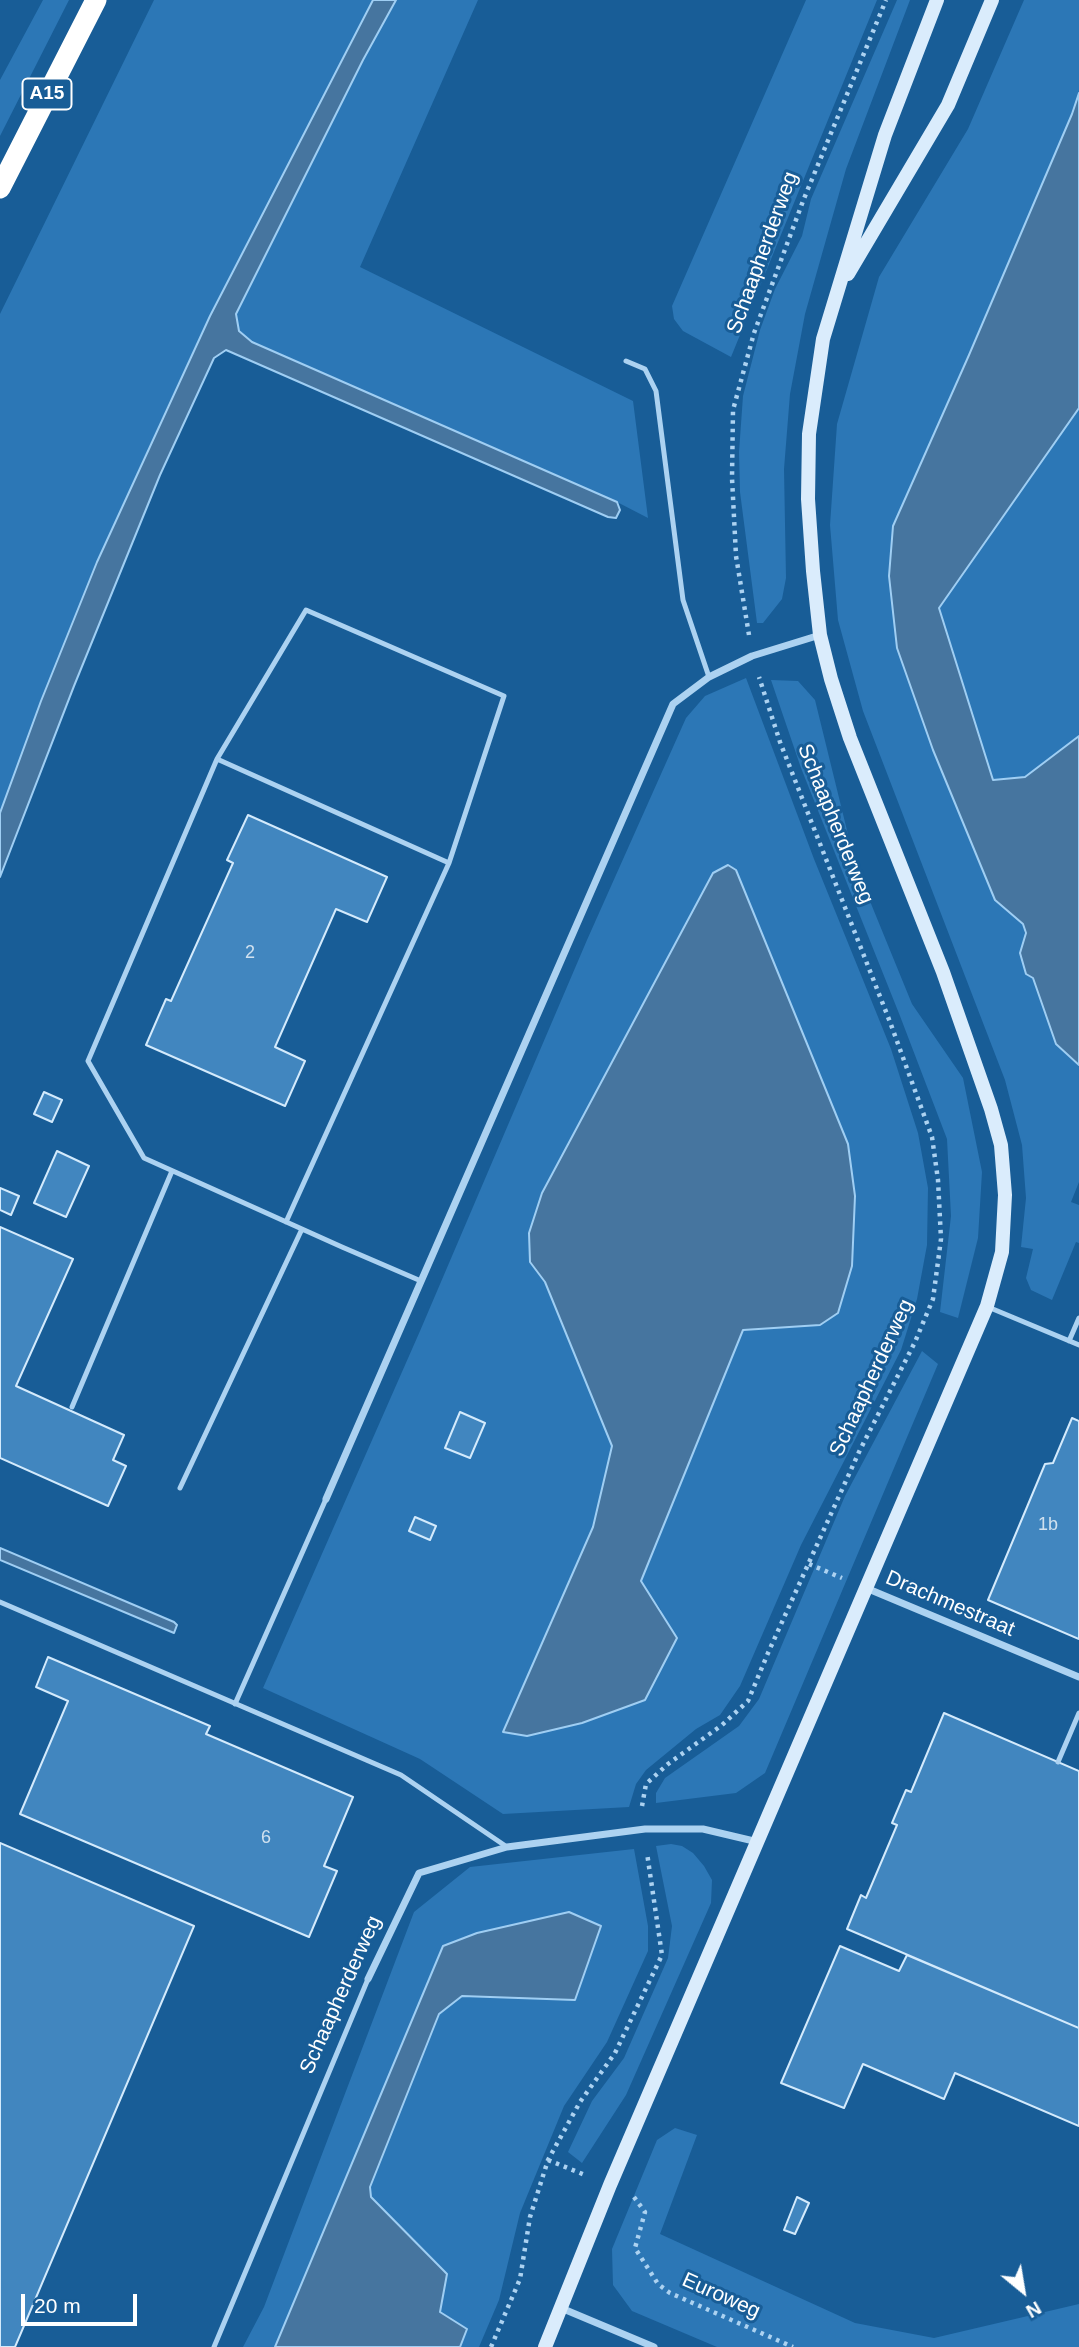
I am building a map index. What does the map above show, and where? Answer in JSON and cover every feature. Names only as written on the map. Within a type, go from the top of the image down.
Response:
[{"type":"highway","name":"A15","points":[[0,188],[96,0]]},
{"type":"street","points":[[545,2347],[610,2185],[987,1306],[1002,1252],[1005,1195],[1002,1145],[943,972],[850,738],[831,679],[820,635],[808,499],[809,434],[823,339],[885,135],[937,0]]},
{"type":"street","points":[[835,296],[948,105],[992,0]]},
{"type":"street","points":[[326,1499],[673,704],[709,677],[752,656],[820,635]]},
{"type":"street","name":"Drachmestraat","points":[[866,1588],[1079,1677]]},
{"type":"street","name":"Schaapherderweg","points":[[368,1979],[419,1873],[507,1847],[645,1829],[703,1829],[758,1842]]},
{"type":"street","points":[[560,2308],[654,2347]]},
{"type":"lane","points":[[626,361],[645,369],[656,391],[683,600],[709,677]]},
{"type":"lane","points":[[286,1222],[449,863],[504,696],[306,610],[217,759],[88,1061],[145,1158],[286,1222],[421,1281]]},
{"type":"lane","points":[[217,759],[449,863]]},
{"type":"lane","points":[[72,1407],[172,1171]]},
{"type":"lane","points":[[180,1488],[302,1229]]},
{"type":"lane","points":[[987,1306],[1079,1345]]},
{"type":"lane","points":[[1069,1341],[1079,1318]]},
{"type":"lane","points":[[235,1704],[326,1499]]},
{"type":"lane","points":[[0,1602],[401,1775],[507,1847]]},
{"type":"lane","points":[[1058,1762],[1079,1713]]},
{"type":"lane","name":"Schaapherderweg","points":[[214,2347],[368,1979]]},
{"type":"path","name":"Schaapherderweg","points":[[491,2347],[520,2279],[530,2217],[548,2160],[580,2102],[615,2053],[662,1955],[642,1804],[646,1784],[668,1764],[722,1725],[748,1701],[859,1452],[915,1342],[933,1299],[941,1239],[938,1180],[932,1137],[890,1022],[780,742],[752,656],[736,556],[732,478],[733,410],[754,333],[803,201],[887,0]]},
{"type":"path","name":"Drachmestraat","points":[[808,1564],[866,1588]]},
{"type":"path","name":"Euroweg","points":[[548,2160],[634,2197],[645,2213],[635,2248],[658,2284],[670,2293],[793,2347]]},
{"type":"shaded area","points":[[43,0],[69,0],[0,136],[0,80]]},
{"type":"shaded area","points":[[154,0],[373,0],[210,316],[169,403],[97,562],[41,701],[0,813],[0,314]]},
{"type":"shaded area","points":[[373,0],[396,0],[363,60],[236,314],[239,331],[252,342],[617,502],[620,510],[616,518],[608,517],[226,350],[214,358],[160,475],[0,877],[0,813],[41,701],[97,562],[210,316]]},
{"type":"shaded area","points":[[396,0],[478,0],[360,267],[633,401],[648,518],[252,342],[239,331],[235,314]]},
{"type":"shaded area","points":[[806,0],[877,0],[731,357],[683,331],[674,319],[672,306]]},
{"type":"shaded area","points":[[897,0],[910,0],[846,169],[805,314],[790,394],[784,469],[786,578],[782,599],[763,623],[757,623],[740,492],[739,452],[743,396],[760,330],[775,289],[802,236],[811,199]]},
{"type":"shaded area","points":[[1024,0],[1079,0],[1079,93],[969,355],[893,526],[889,576],[897,648],[933,750],[995,900],[1023,924],[1033,978],[1056,1044],[1079,1065],[1079,1182],[1071,1202],[1079,1205],[1079,1243],[1076,1242],[1052,1300],[1031,1290],[1026,1278],[1033,1249],[1021,1247],[1026,1198],[1022,1145],[1005,1080],[863,711],[838,620],[830,525],[837,424],[879,277],[968,129]]},
{"type":"shaded area","points":[[1079,93],[1079,408],[939,608],[993,780],[1025,777],[1079,736],[1079,1065],[1056,1044],[1033,978],[1026,974],[1020,953],[1026,933],[1023,924],[995,900],[933,750],[897,648],[889,576],[893,526],[969,355]]},
{"type":"shaded area","points":[[1079,408],[1079,736],[1025,777],[993,781],[939,608]]},
{"type":"shaded area","points":[[746,678],[814,859],[891,1049],[918,1133],[928,1188],[927,1245],[917,1299],[901,1350],[801,1545],[740,1686],[720,1715],[696,1729],[646,1770],[636,1784],[629,1807],[503,1814],[420,1759],[263,1688],[420,1331],[587,940],[686,718],[705,696]],"holes":[[[728,865],[736,870],[848,1144],[820,1325],[743,1330],[641,1581],[661,1610],[504,1732],[593,1527],[612,1446],[545,1282],[530,1262]]]},
{"type":"shaded area","points":[[771,680],[798,681],[815,700],[856,867],[912,1004],[963,1078],[982,1172],[978,1238],[958,1318],[940,1312],[951,1216],[947,1139],[801,768]]},
{"type":"shaded area","points":[[728,865],[736,870],[848,1144],[855,1196],[852,1266],[838,1313],[820,1325],[743,1330],[641,1581],[677,1638],[645,1700],[582,1723],[527,1736],[503,1732],[593,1527],[612,1446],[545,1282],[530,1262],[529,1233],[542,1193],[713,873]]},
{"type":"shaded area","points":[[922,1351],[938,1364],[765,1773],[736,1793],[656,1803],[656,1793],[665,1778],[739,1726],[759,1699],[845,1496]]},
{"type":"shaded area","points":[[0,1548],[174,1622],[177,1625],[174,1633],[0,1560]]},
{"type":"shaded area","points":[[656,1846],[682,1846],[693,1853],[704,1866],[712,1880],[711,1903],[626,2095],[582,2163],[568,2152],[592,2101],[624,2058],[668,1958],[672,1926]]},
{"type":"shaded area","points":[[634,1849],[648,1926],[648,1951],[607,2042],[564,2106],[520,2213],[499,2300],[479,2347],[460,2347],[467,2329],[440,2312],[447,2274],[371,2197],[370,2187],[439,2014],[461,1996],[575,2000],[601,1926],[443,1946],[277,2344],[275,2347],[243,2347],[264,2307],[414,1912],[470,1867]]},
{"type":"shaded area","points":[[569,1912],[601,1926],[575,2000],[462,1996],[439,2014],[370,2187],[371,2197],[447,2274],[440,2312],[467,2329],[460,2347],[275,2347],[443,1946],[477,1933]]},
{"type":"shaded area","points":[[675,2128],[697,2135],[660,2234],[855,2323],[934,2338],[1079,2304],[1079,2347],[717,2347],[632,2311],[613,2285],[612,2249],[657,2140]]},
{"type":"building","points":[[248,815],[387,877],[367,922],[336,909],[275,1047],[305,1061],[285,1106],[146,1045],[166,999],[171,1001],[233,863],[227,860]]},
{"type":"building","points":[[44,1092],[62,1100],[52,1122],[34,1114]]},
{"type":"building","points":[[57,1151],[89,1166],[66,1217],[34,1203]]},
{"type":"building","points":[[0,1188],[19,1196],[11,1215],[0,1210]]},
{"type":"building","points":[[0,1227],[73,1259],[16,1386],[124,1435],[113,1460],[126,1466],[108,1506],[0,1458]]},
{"type":"building","points":[[460,1412],[485,1423],[470,1458],[445,1448]]},
{"type":"building","points":[[1072,1418],[1079,1421],[1079,1639],[988,1600],[1045,1464],[1053,1463]]},
{"type":"building","points":[[415,1517],[436,1526],[430,1540],[409,1531]]},
{"type":"building","points":[[48,1657],[210,1726],[206,1734],[353,1797],[324,1866],[337,1871],[309,1937],[20,1814],[68,1701],[36,1687]]},
{"type":"building","points":[[944,1713],[1079,1771],[1079,2028],[847,1929],[861,1895],[866,1898],[897,1825],[892,1823],[906,1790],[911,1792]]},
{"type":"building","points":[[0,1843],[194,1926],[15,2347],[0,2347]]},
{"type":"building","points":[[840,1946],[899,1971],[907,1955],[1079,2028],[1079,2126],[955,2073],[944,2099],[863,2064],[844,2108],[781,2083]]},
{"type":"building","points":[[797,2197],[809,2203],[795,2234],[784,2230]]}]
